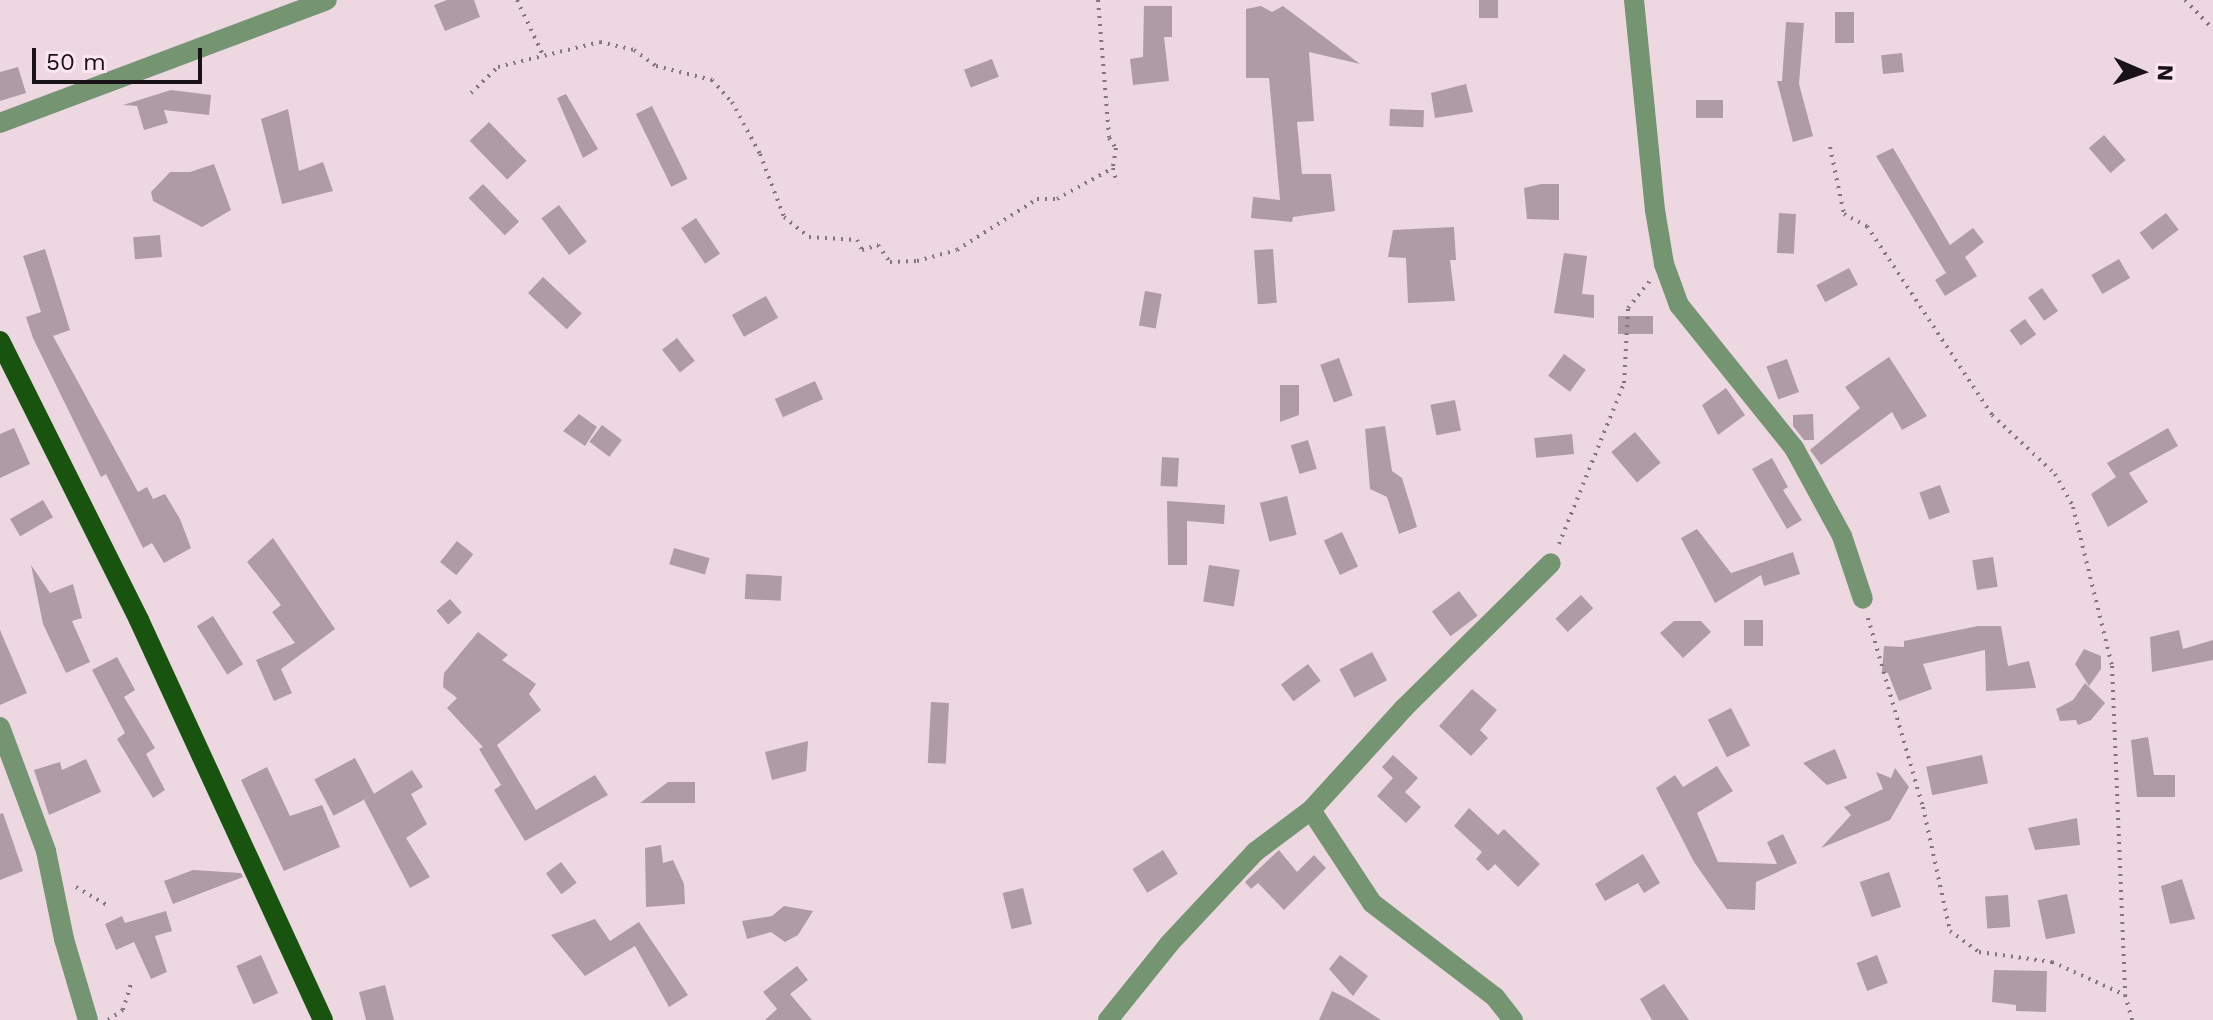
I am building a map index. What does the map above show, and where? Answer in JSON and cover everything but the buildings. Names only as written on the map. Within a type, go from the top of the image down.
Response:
[{"type":"main road","points":[[0,341],[139,620],[323,1020]]},
{"type":"street","points":[[0,123],[327,0]]},
{"type":"street","points":[[1634,0],[1664,264],[1679,305],[1794,448],[1842,536],[1863,599]]},
{"type":"street","points":[[1108,1020],[1169,944],[1255,852],[1311,810],[1404,708],[1551,563]]},
{"type":"street","points":[[0,727],[46,851],[64,939],[88,1020]]},
{"type":"street","points":[[1311,810],[1372,903],[1495,997],[1513,1020]]},
{"type":"path","points":[[517,0],[542,53]]},
{"type":"path","points":[[1098,0],[1109,138],[1116,148],[1113,168],[1117,184]]},
{"type":"path","points":[[2185,0],[2213,29]]},
{"type":"path","points":[[471,93],[498,67],[542,53],[600,42],[634,50],[656,66],[712,80],[732,102],[760,154],[784,217],[809,237],[857,240],[862,250],[878,245],[890,262],[917,261],[957,250],[1037,199],[1057,199],[1113,168]]},
{"type":"path","points":[[1830,147],[1844,214],[1867,226],[1992,415],[2055,474],[2073,507],[2112,666],[2125,995],[2132,1020]]},
{"type":"path","points":[[1551,563],[1624,383],[1628,308],[1664,264]]},
{"type":"path","points":[[1863,599],[1923,807],[1950,931],[1979,952],[2052,962],[2125,995]]},
{"type":"path","points":[[108,1020],[123,1010],[131,984]]}]
